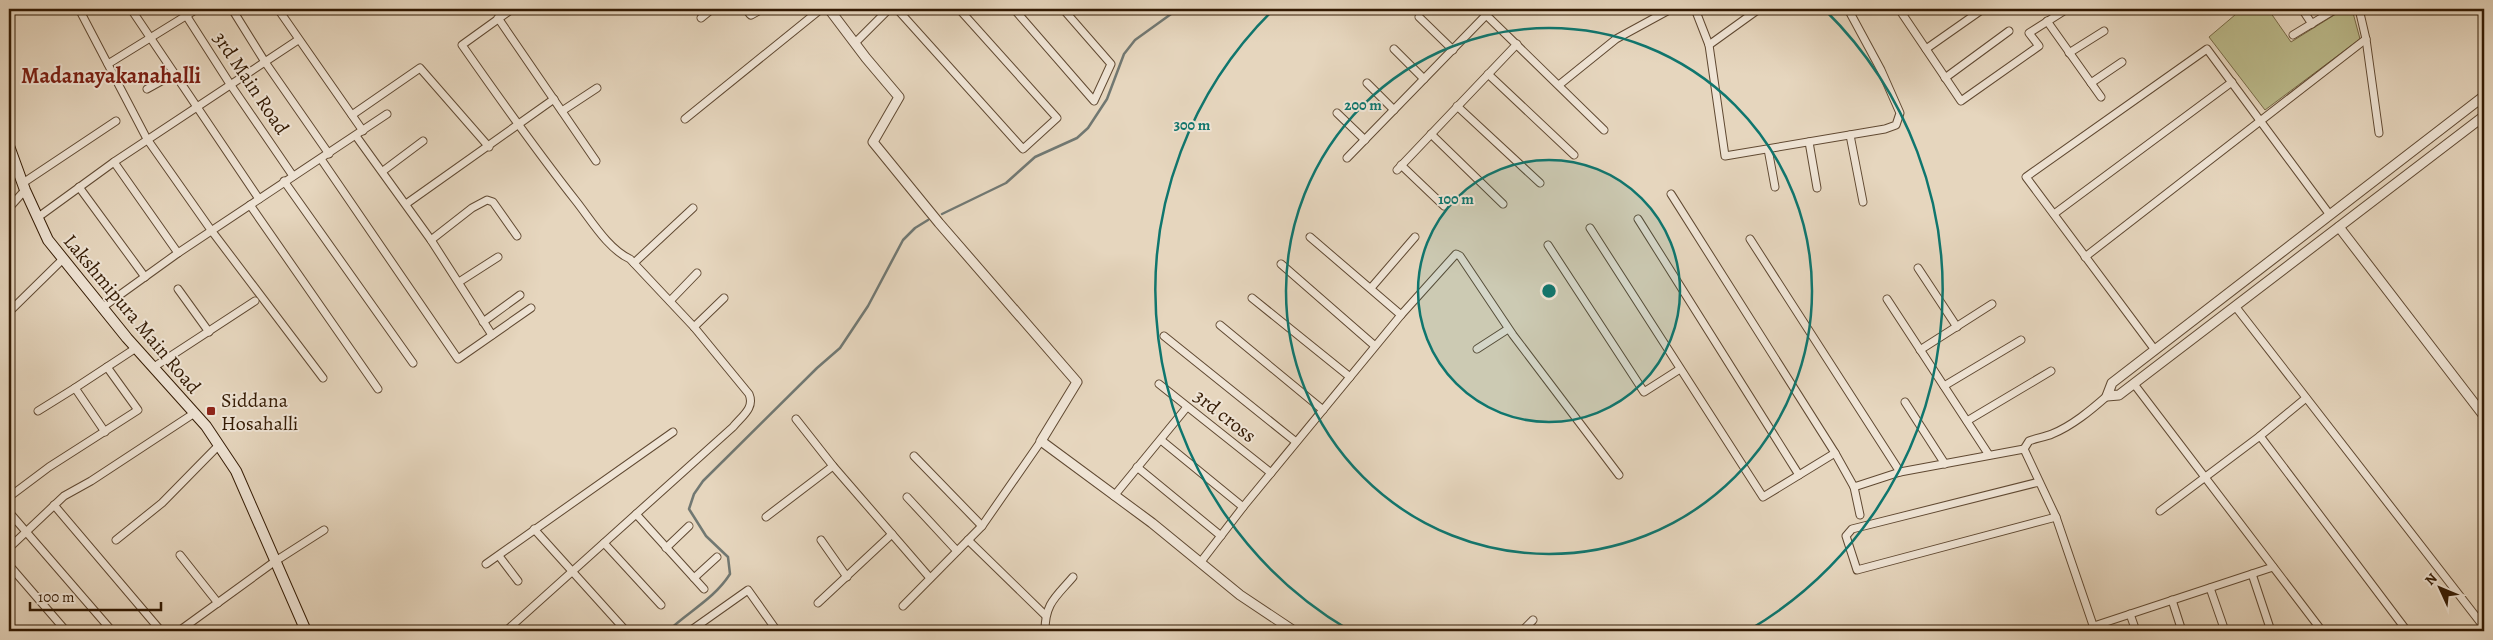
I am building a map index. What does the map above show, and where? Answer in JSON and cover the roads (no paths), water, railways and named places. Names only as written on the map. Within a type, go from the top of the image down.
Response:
[{"type":"main road","name":"Lakshmipura Main Road","points":[[9,146],[36,218],[48,240],[136,348],[219,445],[236,471],[274,562],[306,631]]},
{"type":"street","points":[[79,9],[147,139],[211,230],[323,378]]},
{"type":"street","points":[[131,9],[259,199]]},
{"type":"street","points":[[108,64],[150,39],[184,12],[197,9]]},
{"type":"street","points":[[232,9],[265,62],[329,154]]},
{"type":"street","points":[[278,9],[363,131]]},
{"type":"street","points":[[509,630],[733,427],[750,408],[752,401],[749,394],[694,327],[634,263],[622,256],[598,230],[517,126],[462,45],[512,9]]},
{"type":"street","points":[[701,18],[712,9]]},
{"type":"street","points":[[747,9],[751,14],[760,9]]},
{"type":"street","points":[[685,119],[820,9]]},
{"type":"street","points":[[829,9],[899,97],[873,142],[939,223],[1077,382],[1041,441],[982,526],[903,606]]},
{"type":"street","points":[[855,43],[889,9]]},
{"type":"street","points":[[897,9],[1023,149],[1057,118],[959,9]]},
{"type":"street","points":[[1014,9],[1094,102],[1111,64],[1064,9]]},
{"type":"street","points":[[1480,9],[1604,130]]},
{"type":"street","points":[[1347,158],[1492,9]]},
{"type":"street","points":[[1559,85],[1616,39],[1671,9]]},
{"type":"street","points":[[1694,9],[1709,45],[1725,156],[1885,130],[1896,125],[1900,113],[1881,70],[1848,9]]},
{"type":"street","points":[[1709,45],[1759,9]]},
{"type":"street","points":[[1926,48],[1983,9]]},
{"type":"street","points":[[1903,10],[1961,102],[2039,46],[2029,33],[2067,9]]},
{"type":"street","points":[[2302,9],[2312,24]]},
{"type":"street","points":[[2293,35],[2336,9]]},
{"type":"street","points":[[2359,9],[2366,39],[2379,133]]},
{"type":"street","name":"3rd Main Road","points":[[184,12],[230,84],[293,176]]},
{"type":"street","points":[[1419,17],[1453,50]]},
{"type":"street","points":[[498,18],[596,161]]},
{"type":"street","points":[[2047,21],[2101,97]]},
{"type":"street","points":[[1945,78],[2009,31]]},
{"type":"street","points":[[2069,53],[2104,31]]},
{"type":"street","points":[[2086,257],[2366,39]]},
{"type":"street","points":[[36,218],[147,139],[298,40]]},
{"type":"street","points":[[1444,206],[1399,168],[1517,44]]},
{"type":"street","points":[[1394,49],[1424,79]]},
{"type":"street","points":[[2155,350],[2026,177],[2207,49],[2330,215]]},
{"type":"street","points":[[2091,83],[2122,62]]},
{"type":"street","points":[[352,114],[420,68],[489,147]]},
{"type":"street","points":[[147,89],[174,74]]},
{"type":"street","points":[[1488,74],[1574,154]]},
{"type":"street","points":[[1367,82],[1394,110]]},
{"type":"street","points":[[2054,214],[2232,82]]},
{"type":"street","points":[[562,111],[597,88]]},
{"type":"street","points":[[2024,449],[2029,440],[2052,434],[2087,413],[2107,396],[2112,383],[2484,96]]},
{"type":"street","points":[[406,204],[554,100]]},
{"type":"street","points":[[1457,106],[1540,183]]},
{"type":"street","points":[[1337,113],[1365,140]]},
{"type":"street","points":[[103,308],[211,230],[387,114]]},
{"type":"street","points":[[2107,396],[2119,395],[2134,384],[2484,116]]},
{"type":"street","points":[[9,208],[24,187],[116,121]]},
{"type":"street","points":[[1431,134],[1503,204]]},
{"type":"street","points":[[1850,135],[1862,202]]},
{"type":"street","points":[[356,136],[431,240],[492,335]]},
{"type":"street","points":[[383,172],[423,141]]},
{"type":"street","points":[[1809,142],[1817,188]]},
{"type":"street","points":[[1768,149],[1775,187]]},
{"type":"street","points":[[321,159],[458,359],[531,308]]},
{"type":"street","points":[[114,162],[178,253]]},
{"type":"street","points":[[284,182],[413,363]]},
{"type":"street","points":[[79,187],[145,277]]},
{"type":"street","points":[[1671,194],[1835,454],[1854,487],[1860,515]]},
{"type":"street","points":[[431,240],[472,208],[487,200],[493,202],[518,236]]},
{"type":"street","points":[[250,205],[378,389]]},
{"type":"street","points":[[634,263],[693,208]]},
{"type":"street","points":[[1638,219],[1799,475]]},
{"type":"street","points":[[2339,227],[2484,416]]},
{"type":"street","points":[[1590,228],[1763,497],[1835,454]]},
{"type":"street","points":[[1310,237],[1401,314]]},
{"type":"street","points":[[1371,288],[1415,237]]},
{"type":"street","points":[[1750,238],[1900,472]]},
{"type":"street","points":[[1548,245],[1644,392],[1680,369]]},
{"type":"street","points":[[1200,563],[1242,507],[1401,314],[1456,254],[1460,256],[1508,329],[1619,475]]},
{"type":"street","points":[[459,282],[498,257]]},
{"type":"street","points":[[9,312],[63,259]]},
{"type":"street","points":[[1281,264],[1375,346]]},
{"type":"street","points":[[1918,268],[1957,326]]},
{"type":"street","points":[[670,301],[697,273]]},
{"type":"street","points":[[178,289],[209,332]]},
{"type":"street","points":[[484,322],[520,296]]},
{"type":"street","points":[[694,327],[724,298]]},
{"type":"street","points":[[1252,298],[1350,377]]},
{"type":"street","points":[[1887,299],[1989,455]]},
{"type":"street","points":[[154,367],[256,301]]},
{"type":"street","points":[[1920,350],[1992,304]]},
{"type":"street","points":[[2235,306],[2484,628]]},
{"type":"street","points":[[1220,325],[1323,410]]},
{"type":"street","points":[[1477,349],[1508,329]]},
{"type":"street","points":[[1164,336],[1296,442]]},
{"type":"street","points":[[1944,386],[2021,340]]},
{"type":"street","points":[[38,411],[136,348]]},
{"type":"street","points":[[9,497],[49,467],[138,410],[107,367]]},
{"type":"street","points":[[1967,421],[2051,371]]},
{"type":"street","name":"3rd cross","points":[[1159,384],[1271,473]]},
{"type":"street","points":[[2134,384],[2322,631]]},
{"type":"street","points":[[75,388],[106,432]]},
{"type":"street","points":[[2160,511],[2260,436],[2306,398]]},
{"type":"street","points":[[1904,402],[1944,464]]},
{"type":"street","points":[[1114,496],[1187,407]]},
{"type":"street","points":[[9,548],[64,496],[91,481],[193,414]]},
{"type":"street","points":[[796,419],[833,466],[930,578]]},
{"type":"street","points":[[486,564],[673,432]]},
{"type":"street","points":[[2260,436],[2407,631]]},
{"type":"street","points":[[1161,440],[1242,507]]},
{"type":"street","points":[[1041,441],[1240,595],[1294,631]]},
{"type":"street","points":[[116,540],[162,503],[219,445]]},
{"type":"street","points":[[1854,487],[1900,472],[2024,449]]},
{"type":"street","points":[[2024,449],[2056,517],[2094,628],[2130,614],[2274,567]]},
{"type":"street","points":[[914,456],[982,526]]},
{"type":"street","points":[[766,517],[833,466]]},
{"type":"street","points":[[1138,467],[1220,536]]},
{"type":"street","points":[[2039,482],[1852,529],[1846,536],[1855,569],[1859,570],[2056,517]]},
{"type":"street","points":[[907,496],[957,551]]},
{"type":"street","points":[[54,505],[161,631]]},
{"type":"street","points":[[9,512],[112,631]]},
{"type":"street","points":[[636,514],[704,589]]},
{"type":"street","points":[[666,548],[688,526]]},
{"type":"street","points":[[534,529],[626,631]]},
{"type":"street","points":[[179,631],[187,629],[218,603],[274,562],[324,530]]},
{"type":"street","points":[[818,603],[892,534]]},
{"type":"street","points":[[821,540],[846,577]]},
{"type":"street","points":[[968,540],[1045,615]]},
{"type":"street","points":[[604,543],[661,605]]},
{"type":"street","points":[[180,555],[218,603]]},
{"type":"street","points":[[499,556],[518,581]]},
{"type":"street","points":[[694,578],[717,557]]},
{"type":"street","points":[[9,565],[66,631]]},
{"type":"street","points":[[2252,574],[2270,631]]},
{"type":"street","points":[[1045,631],[1045,615],[1052,601],[1074,577]]},
{"type":"street","points":[[2210,588],[2225,631]]},
{"type":"street","points":[[690,631],[748,590],[777,631]]},
{"type":"street","points":[[2172,600],[2182,631]]},
{"type":"street","points":[[2130,614],[2136,631]]},
{"type":"street","points":[[1522,631],[1533,620]]},
{"type":"waterway","points":[[942,214],[1006,183],[1035,157],[1077,138],[1088,128],[1107,99],[1124,54],[1135,40],[1178,9]]},
{"type":"waterway","points":[[668,631],[717,591],[730,574],[728,557],[706,536],[689,509],[694,494],[703,481],[817,368],[840,348],[868,306],[903,240],[915,228],[928,220]]},
{"type":"place","name":"Siddana Hosahalli","points":[[211,411]]},
{"type":"district","name":"Madanayakanahalli","points":[[111,76]]}]
